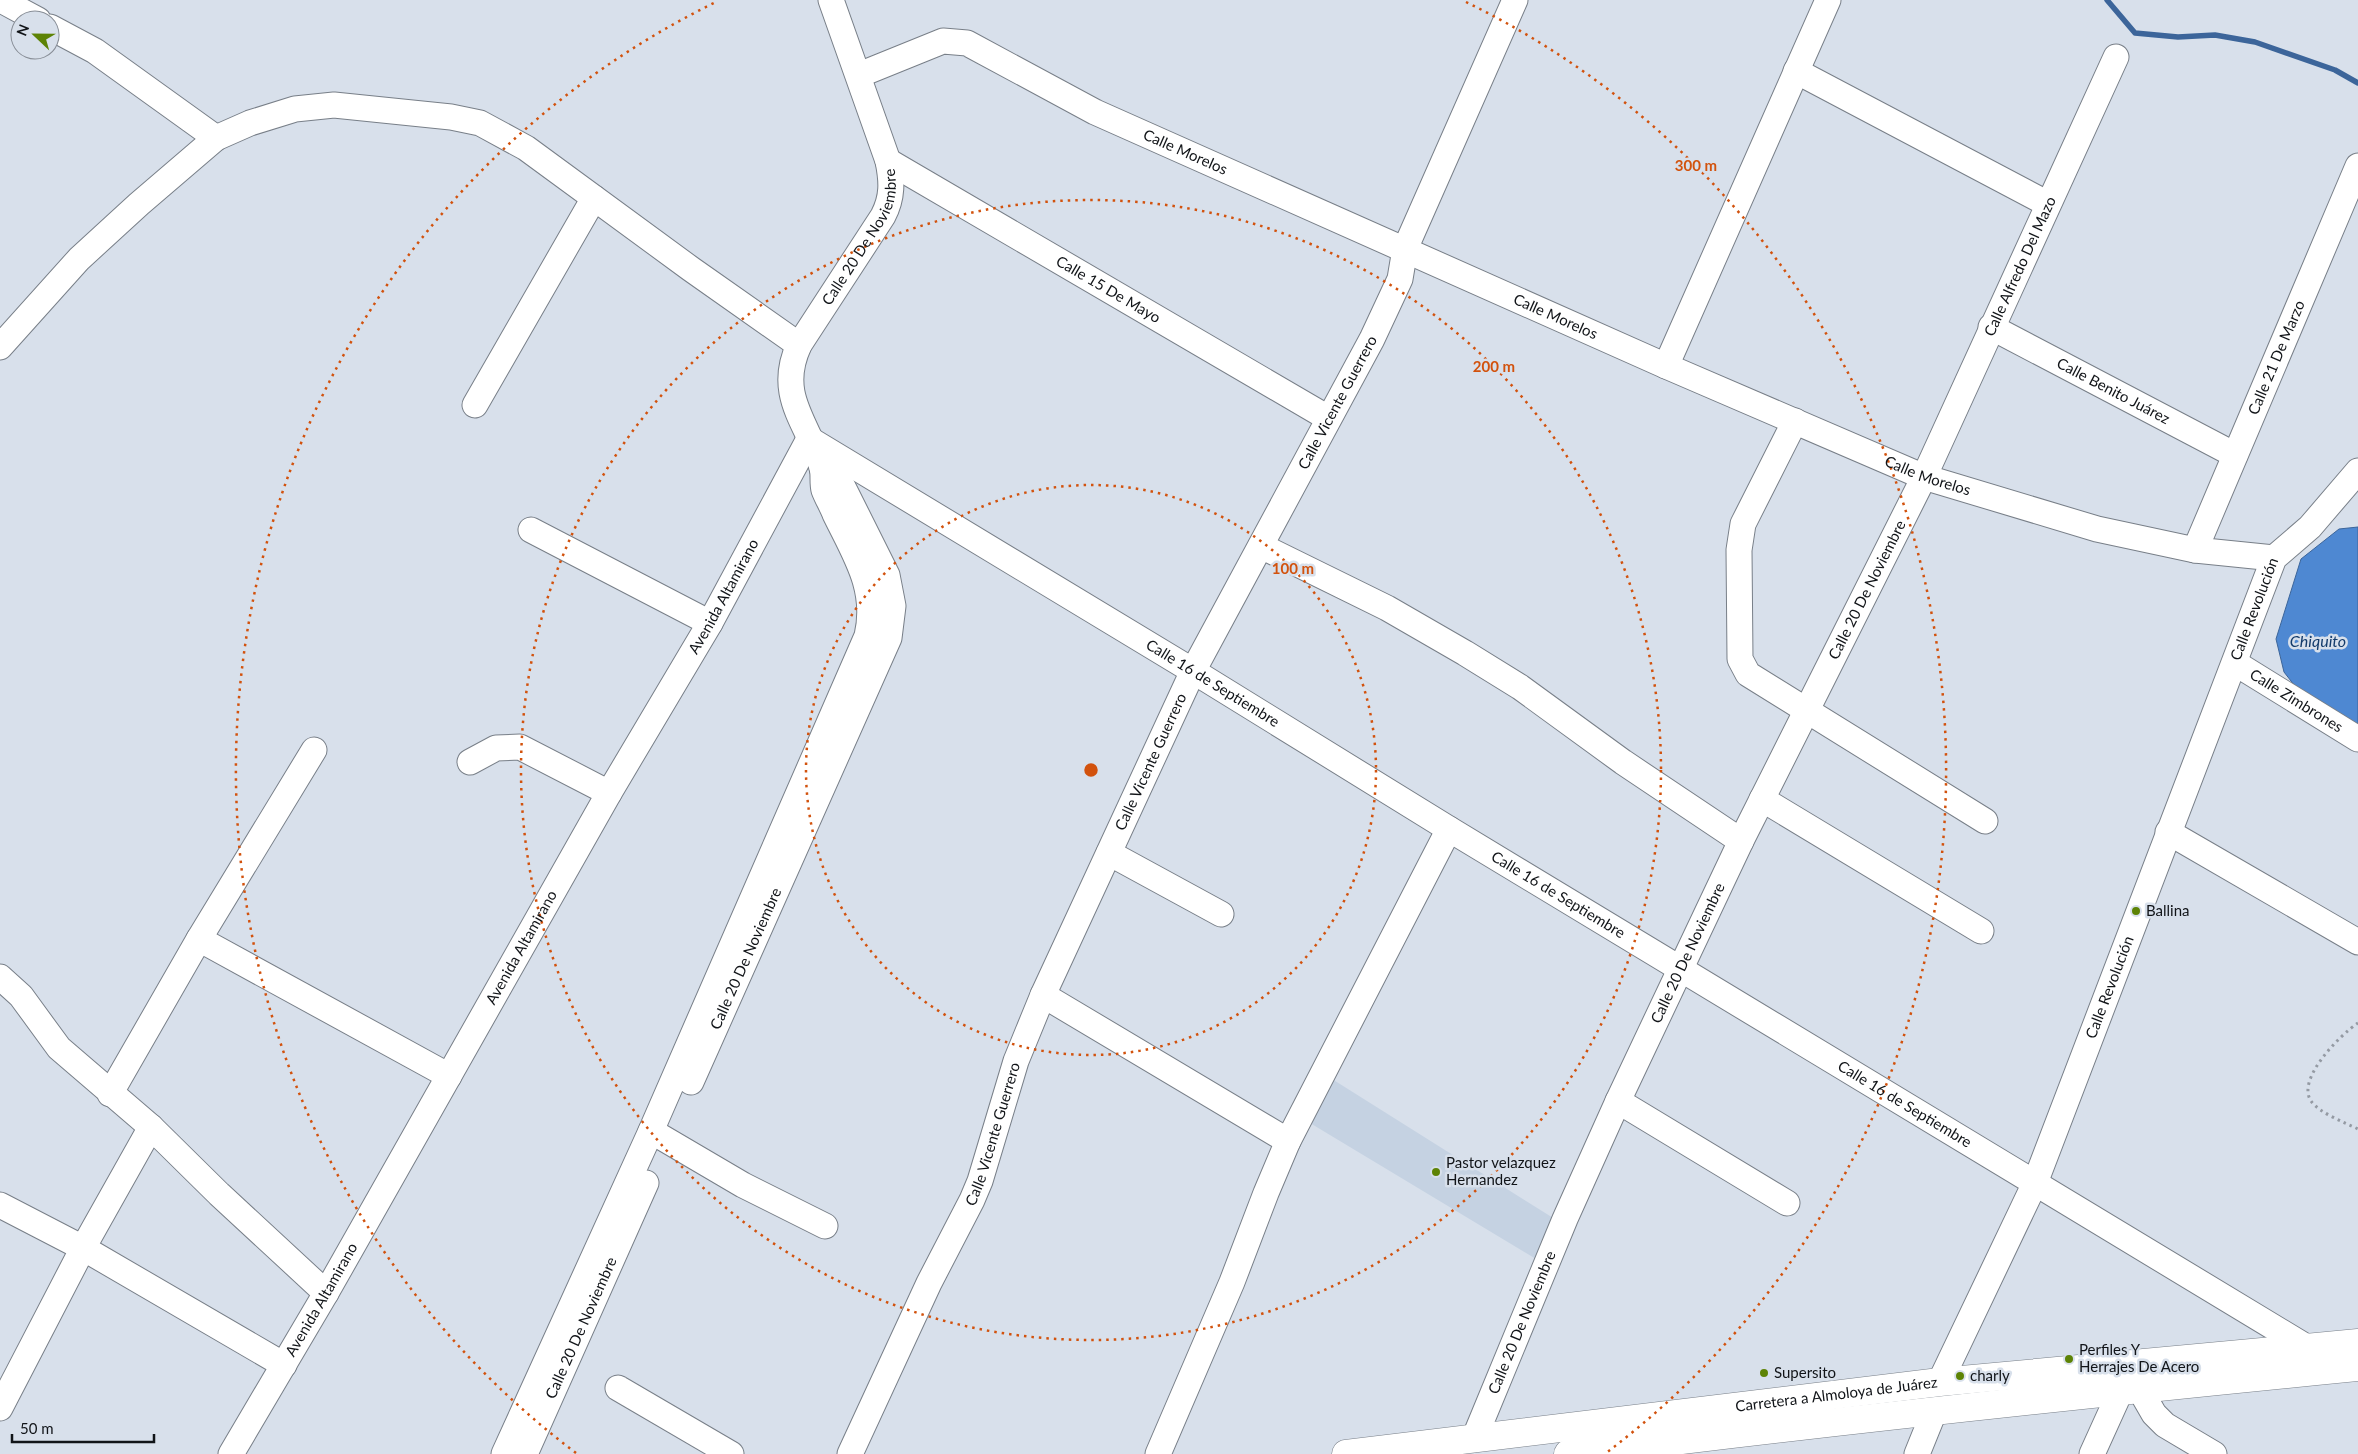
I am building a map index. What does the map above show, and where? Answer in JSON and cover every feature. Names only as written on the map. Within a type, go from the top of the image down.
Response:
[{"type":"main road","name":"Carretera a Almoloya de Juárez","points":[[1568,1454],[1701,1424],[1940,1382],[2358,1343]]},
{"type":"main road","name":"Carretera a Almoloya de Juárez","points":[[1346,1454],[1474,1439],[1701,1424],[1934,1412],[2130,1389],[2358,1367]]},
{"type":"street","points":[[1,0],[20,10]]},
{"type":"street","name":"Calle 20 De Noviembre","points":[[525,1454],[658,1135],[799,814],[889,638],[893,606],[887,575],[840,481],[822,468],[797,413],[790,386],[794,356],[799,345],[888,207],[891,197],[892,179],[888,161],[831,0]]},
{"type":"street","name":"Calle Vicente Guerrero","points":[[850,1454],[929,1283],[978,1187],[1016,1061],[1043,995],[1193,671],[1372,339],[1395,291],[1400,279],[1404,249],[1516,0]]},
{"type":"street","points":[[1666,366],[1828,0]]},
{"type":"street","points":[[60,33],[102,56],[216,138]]},
{"type":"street","name":"Calle Morelos","points":[[859,75],[944,41],[968,43],[1095,112],[1666,366],[1924,476],[2097,529],[2195,550],[2274,558]]},
{"type":"street","name":"Calle Alfredo Del Mazo","points":[[1924,476],[2116,57]]},
{"type":"street","points":[[1796,71],[2048,204]]},
{"type":"street","points":[[0,348],[79,259],[139,204],[216,138],[250,122],[295,109],[334,105],[451,116],[480,123],[526,148],[799,345]]},
{"type":"street","name":"Calle 15 De Mayo","points":[[888,161],[1328,418]]},
{"type":"street","name":"Calle 21 De Marzo","points":[[2195,550],[2358,166]]},
{"type":"street","points":[[475,406],[594,198]]},
{"type":"street","name":"Calle Benito Juárez","points":[[1991,327],[2235,455]]},
{"type":"street","points":[[1795,421],[1743,524],[1739,550],[1740,659],[1748,674],[1985,821]]},
{"type":"street","name":"Avenida Altamirano","points":[[231,1454],[326,1293],[609,793],[710,623],[809,439]]},
{"type":"street","name":"Calle 16 de Septiembre","points":[[809,439],[1193,671],[1681,970],[2308,1348]]},
{"type":"street","name":"Calle Revolución","points":[[1940,1382],[2035,1183],[2274,558],[2310,526],[2358,471]]},
{"type":"street","name":"Calle 20 De Noviembre","points":[[1474,1439],[1564,1219],[1618,1101],[1741,841],[1924,476]]},
{"type":"street","points":[[530,530],[710,623]]},
{"type":"street","points":[[1261,546],[1387,608],[1465,653],[1520,687],[1623,762],[1741,841]]},
{"type":"street","name":"Calle Zimbrones","points":[[2235,663],[2358,739]]},
{"type":"street","points":[[470,762],[496,748],[520,747],[609,793]]},
{"type":"street","points":[[110,1094],[198,939],[314,750]]},
{"type":"street","points":[[1762,799],[1981,931]]},
{"type":"street","points":[[1158,1454],[1232,1282],[1288,1141],[1449,829]]},
{"type":"street","points":[[2168,832],[2358,942]]},
{"type":"street","points":[[1109,853],[1221,914]]},
{"type":"street","points":[[198,939],[449,1076]]},
{"type":"street","points":[[0,976],[21,996],[59,1048],[110,1094],[150,1126],[219,1194],[326,1293]]},
{"type":"street","points":[[1043,995],[1288,1141]]},
{"type":"street","points":[[1618,1101],[1787,1203]]},
{"type":"street","points":[[0,1408],[83,1248],[150,1126]]},
{"type":"street","points":[[658,1135],[743,1185],[825,1226]]},
{"type":"street","name":"Calle 20 De Noviembre","points":[[504,1454],[658,1135]]},
{"type":"street","points":[[0,1205],[83,1248],[284,1365]]},
{"type":"street","points":[[618,1388],[731,1454]]},
{"type":"street","points":[[2092,1454],[2130,1389],[2165,1425],[2214,1454]]},
{"type":"street","points":[[1917,1454],[1934,1412]]},
{"type":"path","points":[[2358,1023],[2346,1031],[2325,1054],[2308,1086],[2307,1093],[2315,1107],[2358,1130]]},
{"type":"shaded area","name":"Pastor velazquez Hernandez","points":[[1332,1079],[1558,1221],[1541,1262],[1310,1123]]},
{"type":"water","name":"Chiquito","points":[[2358,527],[2358,729],[2298,690],[2284,672],[2276,639],[2301,559],[2339,529]]},
{"type":"waterway","points":[[2107,0],[2135,33],[2178,37],[2215,35],[2255,42],[2335,70],[2358,83]]},
{"type":"place","name":"Ballina","points":[[2136,911]]},
{"type":"place","name":"Pastor velazquez Hernandez","points":[[1436,1172]]},
{"type":"place","name":"Perfiles Y Herrajes De Acero","points":[[2069,1359]]},
{"type":"place","name":"Supersito","points":[[1764,1373]]},
{"type":"place","name":"charly","points":[[1960,1376]]}]
